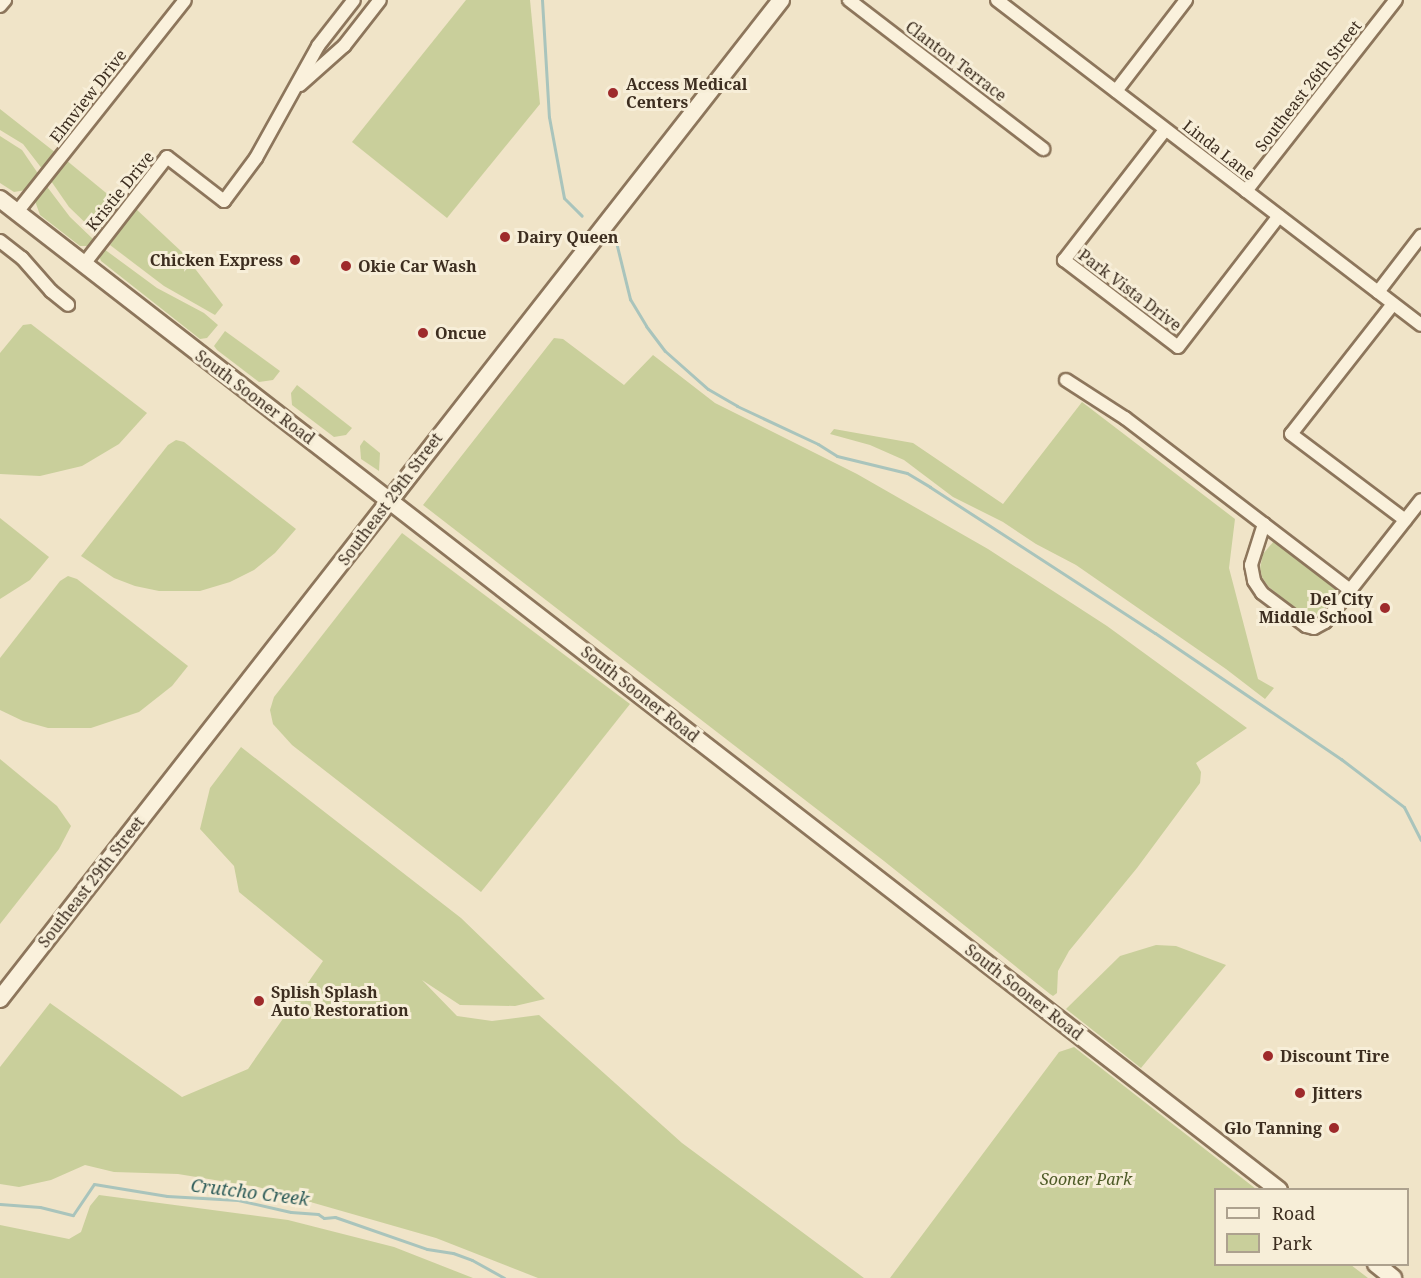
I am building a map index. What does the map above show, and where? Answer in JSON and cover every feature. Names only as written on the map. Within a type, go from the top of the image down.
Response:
[{"type":"main road","name":"Southeast 29th Street","points":[[0,999],[781,0]]},
{"type":"main road","name":"South Sooner Road","points":[[0,199],[1276,1188]]},
{"type":"main road","points":[[1378,1266],[1393,1278]]},
{"type":"street","points":[[0,6],[5,0]]},
{"type":"street","name":"Elmview Drive","points":[[18,212],[185,0]]},
{"type":"street","name":"Kristie Drive","points":[[84,264],[167,157],[224,201],[256,158],[318,46],[354,0]]},
{"type":"street","name":"Kristie Drive","points":[[295,90],[344,46],[381,0]]},
{"type":"street","name":"Clanton Terrace","points":[[849,0],[1044,149]]},
{"type":"street","name":"Linda Lane","points":[[997,0],[1421,325]]},
{"type":"street","points":[[1116,91],[1186,0]]},
{"type":"street","name":"Southeast 26th Street","points":[[1246,191],[1396,0]]},
{"type":"street","name":"Park Vista Drive","points":[[1166,130],[1064,260],[1178,347],[1279,216]]},
{"type":"street","points":[[1378,291],[1421,236]]},
{"type":"street","points":[[0,241],[22,258],[51,291],[68,305]]},
{"type":"street","points":[[1393,304],[1291,434],[1405,520]]},
{"type":"street","points":[[1066,380],[1125,418],[1351,591]]},
{"type":"street","points":[[1264,524],[1251,565],[1254,580],[1262,593],[1306,626],[1314,628],[1324,622],[1351,591],[1421,500]]},
{"type":"green space","points":[[466,0],[530,0],[540,104],[447,218],[352,142]]},
{"type":"green space","points":[[0,109],[56,153],[43,170],[23,144],[0,130]]},
{"type":"green space","points":[[0,136],[22,150],[39,175],[26,190],[14,192],[0,183]]},
{"type":"green space","points":[[66,160],[122,206],[99,236],[69,207],[51,181]]},
{"type":"green space","points":[[45,184],[70,217],[94,240],[90,246],[80,246],[40,215],[35,201]]},
{"type":"green space","points":[[135,208],[183,253],[223,305],[215,315],[164,286],[110,245]]},
{"type":"green space","points":[[104,249],[157,288],[204,313],[218,325],[207,338],[200,339],[101,261],[99,256]]},
{"type":"green space","points":[[31,324],[147,413],[119,444],[82,466],[40,476],[0,474],[0,353],[23,325]]},
{"type":"green space","points":[[225,331],[280,371],[273,380],[259,382],[217,350],[214,346]]},
{"type":"green space","points":[[554,338],[563,339],[624,385],[653,355],[715,403],[857,474],[988,549],[1107,626],[1247,728],[1196,763],[1201,772],[1200,783],[1137,868],[1069,951],[1058,971],[1057,993],[1053,996],[1050,994],[884,861],[423,505]]},
{"type":"green space","points":[[297,385],[352,428],[346,435],[334,437],[292,405],[291,393]]},
{"type":"green space","points":[[1082,402],[1235,519],[1229,568],[1258,679],[1274,688],[1265,699],[1226,669],[1076,565],[1036,544],[1003,522],[953,497],[904,460],[870,445],[830,434],[834,429],[913,443],[1003,504]]},
{"type":"green space","points":[[176,440],[184,442],[296,529],[275,553],[254,570],[230,582],[200,591],[159,591],[135,586],[114,578],[81,556],[168,445]]},
{"type":"green space","points":[[364,440],[380,453],[379,471],[361,459],[360,446]]},
{"type":"green space","points":[[0,518],[49,557],[30,580],[0,599]]},
{"type":"green space","points":[[402,533],[630,704],[481,892],[292,745],[273,724],[270,710],[274,697]]},
{"type":"green space","points":[[1274,541],[1335,587],[1339,596],[1319,620],[1310,620],[1301,615],[1268,586],[1262,577],[1260,568],[1263,554]]},
{"type":"green space","points":[[68,576],[77,579],[188,666],[172,686],[139,712],[91,728],[48,728],[23,721],[0,710],[0,658],[60,581]]},
{"type":"green space","points":[[241,747],[461,918],[545,999],[515,1006],[460,1005],[422,980],[457,1016],[492,1021],[539,1015],[682,1143],[864,1278],[538,1278],[436,1238],[258,1187],[178,1174],[114,1172],[85,1165],[51,1180],[19,1187],[0,1184],[0,1067],[50,1003],[182,1097],[248,1069],[323,961],[239,892],[234,866],[200,829],[210,788]]},
{"type":"green space","points":[[0,759],[57,806],[71,826],[59,849],[0,924]]},
{"type":"green space","points":[[1156,945],[1176,946],[1226,965],[1141,1068],[1066,1009],[1120,956]]},
{"type":"green space","name":"Sooner Park","points":[[1074,1047],[1255,1188],[1214,1188],[1214,1266],[1352,1266],[1368,1278],[890,1278],[1059,1052]]},
{"type":"green space","points":[[99,1195],[288,1220],[394,1247],[473,1278],[0,1278],[0,1225],[69,1239],[81,1232],[90,1206]]},
{"type":"waterway","points":[[542,0],[549,117],[564,198],[582,216]]},
{"type":"waterway","points":[[617,246],[630,299],[646,326],[665,351],[708,389],[737,406],[818,444],[837,456],[907,473],[930,487],[1155,633],[1341,759],[1404,807],[1421,840]]},
{"type":"waterway","name":"Crutcho Creek","points":[[0,1204],[40,1207],[73,1215],[94,1184],[167,1196],[238,1200],[291,1212],[318,1214],[324,1218],[335,1217],[427,1249],[453,1253],[472,1260],[504,1278]]},
{"type":"place","name":"Access Medical Centers","points":[[613,93]]},
{"type":"place","name":"Dairy Queen","points":[[505,237]]},
{"type":"place","name":"Chicken Express","points":[[295,260]]},
{"type":"place","name":"Okie Car Wash","points":[[346,266]]},
{"type":"place","name":"Oncue","points":[[423,333]]},
{"type":"place","name":"Del City Middle School","points":[[1385,608]]},
{"type":"place","name":"Splish Splash Auto Restoration","points":[[259,1001]]},
{"type":"place","name":"Discount Tire","points":[[1268,1056]]},
{"type":"place","name":"Jitters","points":[[1300,1093]]},
{"type":"place","name":"Glo Tanning","points":[[1334,1128]]}]
